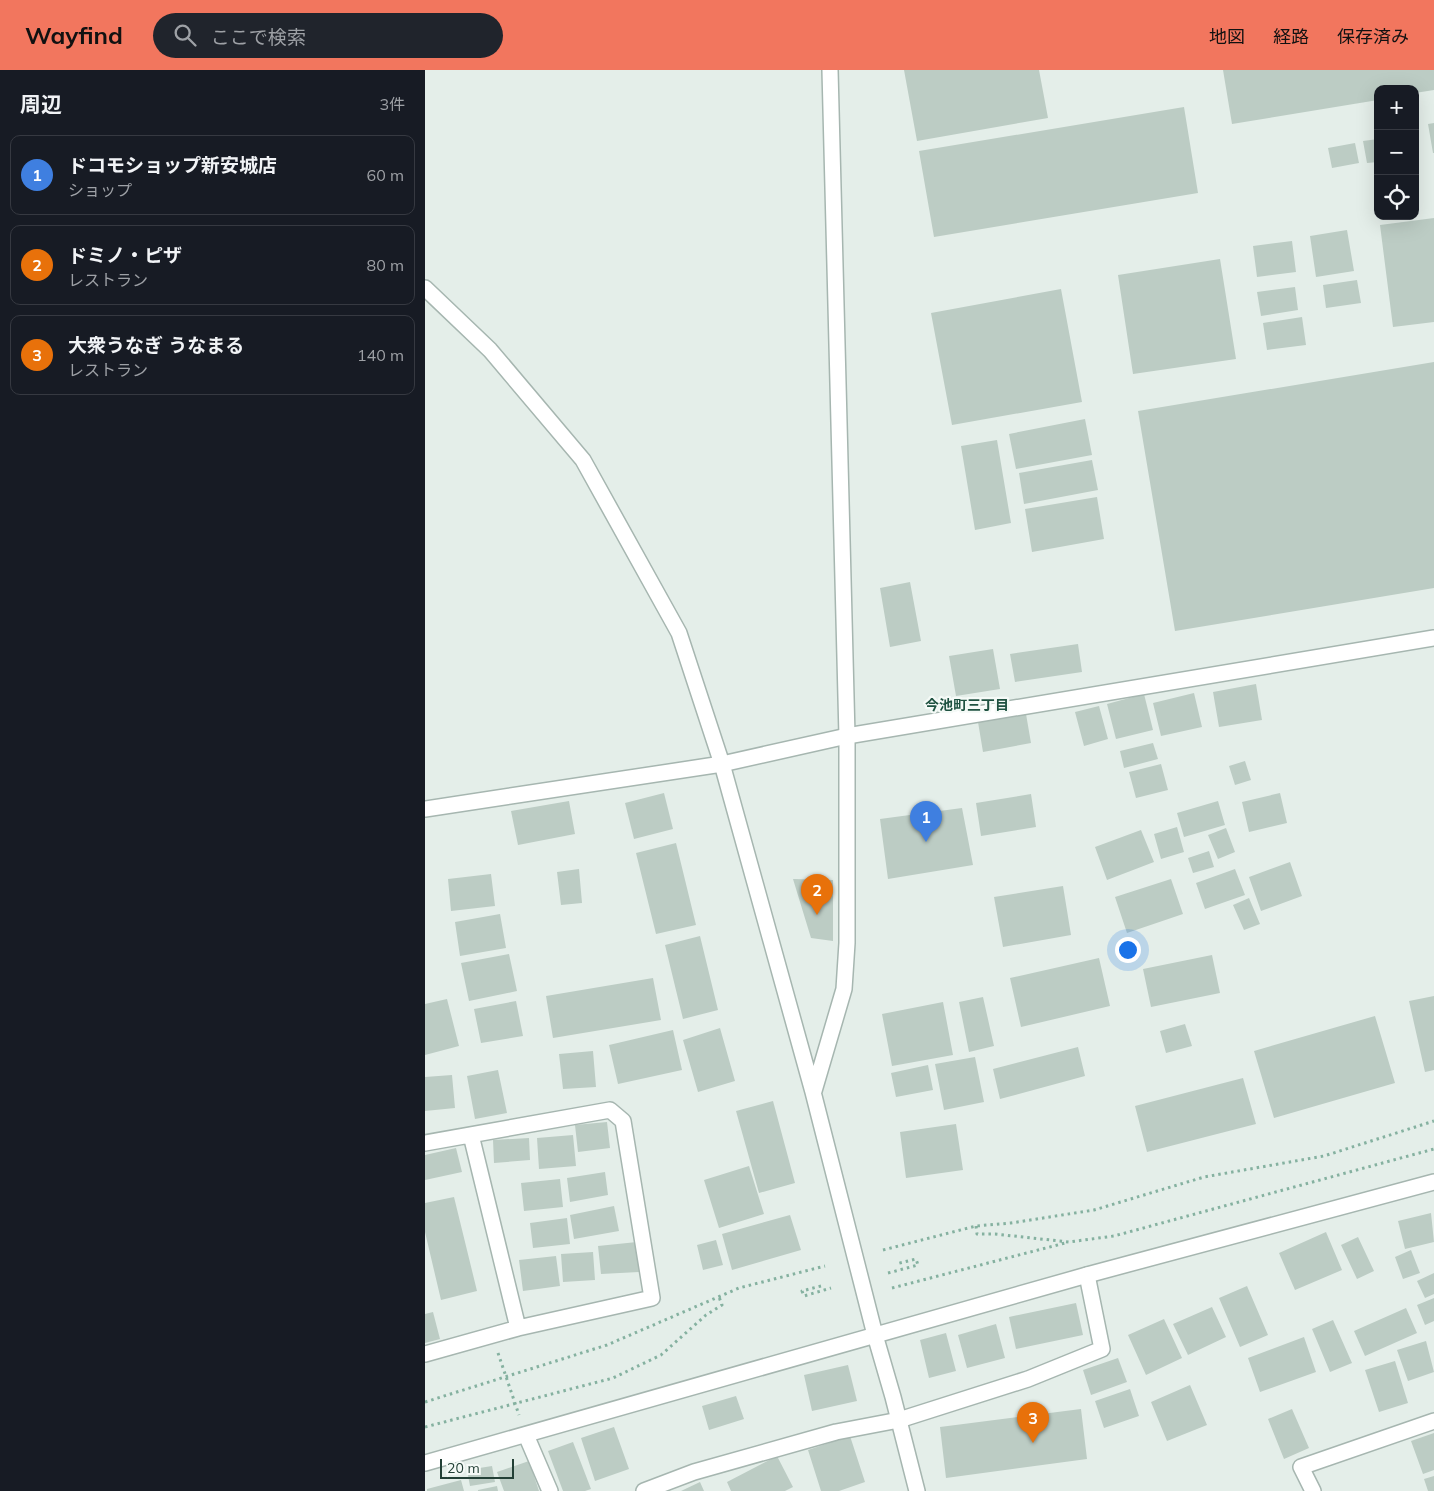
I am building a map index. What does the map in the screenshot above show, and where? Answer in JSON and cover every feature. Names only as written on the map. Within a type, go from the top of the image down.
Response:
[{"type":"street","points":[[813,1092],[844,989],[848,848],[847,736],[830,70]]},
{"type":"street","points":[[425,288],[490,350],[583,460],[679,633],[722,764],[813,1092],[917,1491]]},
{"type":"street","points":[[425,809],[722,764],[847,736],[1434,638]]},
{"type":"street","points":[[425,1143],[610,1110],[623,1121],[652,1298],[518,1328],[425,1354]]},
{"type":"street","points":[[471,1135],[518,1328]]},
{"type":"street","points":[[425,1463],[1087,1275],[1434,1182]]},
{"type":"street","points":[[644,1491],[695,1472],[836,1432],[899,1420],[1028,1380],[1102,1349],[1087,1275]]},
{"type":"street","points":[[1313,1491],[1301,1467],[1434,1421]]},
{"type":"street","points":[[526,1435],[550,1491]]},
{"type":"path","points":[[883,1250],[976,1226],[1011,1223],[1094,1210],[1204,1177],[1325,1156],[1434,1121]]},
{"type":"path","points":[[892,1288],[1069,1242],[1114,1236],[1434,1149]]},
{"type":"path","points":[[976,1226],[977,1234],[995,1234],[1069,1242]]},
{"type":"path","points":[[888,1273],[918,1265],[916,1259],[896,1264]]},
{"type":"path","points":[[425,1402],[506,1375],[607,1345],[739,1288],[825,1266]]},
{"type":"path","points":[[821,1286],[802,1291],[804,1296],[831,1288]]},
{"type":"path","points":[[425,1427],[613,1378],[661,1355],[706,1315],[722,1304],[719,1297]]},
{"type":"path","points":[[492,1335],[526,1435]]},
{"type":"building","points":[[904,70],[1039,70],[1048,118],[917,141]]},
{"type":"building","points":[[1223,70],[1434,70],[1434,90],[1419,92],[1419,85],[1374,85],[1374,101],[1232,124]]},
{"type":"building","points":[[1184,107],[1198,193],[934,237],[919,151]]},
{"type":"building","points":[[1434,123],[1434,153],[1433,153],[1428,124]]},
{"type":"building","points":[[1374,140],[1374,162],[1367,163],[1363,141]]},
{"type":"building","points":[[1355,143],[1359,163],[1332,168],[1328,148]]},
{"type":"building","points":[[1434,218],[1434,322],[1393,327],[1380,225]]},
{"type":"building","points":[[1347,230],[1354,271],[1316,277],[1310,236]]},
{"type":"building","points":[[1292,241],[1296,272],[1257,277],[1253,246]]},
{"type":"building","points":[[1220,259],[1236,359],[1133,374],[1118,275]]},
{"type":"building","points":[[1357,280],[1361,303],[1326,308],[1323,285]]},
{"type":"building","points":[[1295,287],[1298,310],[1261,316],[1257,292]]},
{"type":"building","points":[[1061,289],[1082,402],[952,425],[931,313]]},
{"type":"building","points":[[1302,317],[1306,345],[1267,350],[1263,323]]},
{"type":"building","points":[[1434,362],[1434,588],[1175,631],[1138,411]]},
{"type":"building","points":[[1085,419],[1092,455],[1016,469],[1009,434]]},
{"type":"building","points":[[997,440],[1011,523],[975,530],[961,446]]},
{"type":"building","points":[[1092,460],[1098,490],[1024,504],[1019,473]]},
{"type":"building","points":[[1097,497],[1104,539],[1032,552],[1025,509]]},
{"type":"building","points":[[910,582],[921,641],[890,647],[880,588]]},
{"type":"building","points":[[1078,644],[1082,672],[1015,682],[1010,654]]},
{"type":"building","points":[[993,649],[1000,689],[956,696],[949,656]]},
{"type":"building","points":[[1256,684],[1262,720],[1219,727],[1213,692]]},
{"type":"building","points":[[1194,693],[1202,727],[1161,736],[1153,703]]},
{"type":"building","points":[[1144,694],[1153,730],[1116,739],[1107,704]]},
{"type":"building","points":[[1099,706],[1108,739],[1084,746],[1075,712]]},
{"type":"building","points":[[1026,714],[1031,743],[983,752],[978,722]]},
{"type":"building","points":[[1153,743],[1158,759],[1124,768],[1120,751]]},
{"type":"building","points":[[1245,761],[1251,780],[1235,785],[1229,766]]},
{"type":"building","points":[[1161,764],[1168,790],[1136,798],[1129,772]]},
{"type":"building","points":[[664,793],[673,829],[634,839],[625,803]]},
{"type":"building","points":[[1280,793],[1287,823],[1249,832],[1242,802]]},
{"type":"building","points":[[1031,794],[1036,827],[981,836],[976,803]]},
{"type":"building","points":[[569,801],[575,834],[518,845],[511,811]]},
{"type":"building","points":[[1218,801],[1225,825],[1184,837],[1177,813]]},
{"type":"building","points":[[962,808],[973,865],[888,879],[880,819]]},
{"type":"building","points":[[1177,827],[1184,852],[1161,859],[1154,834]]},
{"type":"building","points":[[1226,828],[1235,852],[1218,859],[1208,835]]},
{"type":"building","points":[[1141,830],[1154,862],[1107,880],[1095,847]]},
{"type":"building","points":[[676,843],[696,925],[656,934],[636,853]]},
{"type":"building","points":[[1209,851],[1214,867],[1193,873],[1188,858]]},
{"type":"building","points":[[1290,862],[1302,896],[1261,911],[1249,877]]},
{"type":"building","points":[[579,869],[582,903],[561,905],[557,872]]},
{"type":"building","points":[[1235,869],[1245,895],[1205,909],[1196,883]]},
{"type":"building","points":[[491,874],[495,906],[451,911],[448,879]]},
{"type":"building","points":[[793,879],[833,880],[833,941],[811,938]]},
{"type":"building","points":[[1171,879],[1183,914],[1127,933],[1115,897]]},
{"type":"building","points":[[1063,886],[1071,935],[1003,947],[994,897]]},
{"type":"building","points":[[1249,898],[1260,924],[1244,930],[1233,905]]},
{"type":"building","points":[[500,914],[506,948],[460,956],[455,922]]},
{"type":"building","points":[[700,936],[718,1010],[683,1019],[665,945]]},
{"type":"building","points":[[509,954],[517,991],[469,1001],[461,963]]},
{"type":"building","points":[[1212,955],[1220,993],[1151,1007],[1143,969]]},
{"type":"building","points":[[1099,958],[1110,1006],[1021,1027],[1010,978]]},
{"type":"building","points":[[653,978],[661,1020],[553,1038],[546,996]]},
{"type":"building","points":[[1434,996],[1434,1070],[1425,1072],[1409,1001]]},
{"type":"building","points":[[983,997],[994,1046],[969,1052],[959,1002]]},
{"type":"building","points":[[447,999],[459,1046],[425,1055],[425,1004]]},
{"type":"building","points":[[516,1001],[523,1036],[481,1043],[474,1009]]},
{"type":"building","points":[[943,1002],[953,1055],[892,1066],[882,1014]]},
{"type":"building","points":[[1375,1016],[1395,1083],[1274,1118],[1254,1051]]},
{"type":"building","points":[[1185,1024],[1192,1046],[1166,1053],[1160,1031]]},
{"type":"building","points":[[720,1028],[735,1081],[698,1092],[683,1040]]},
{"type":"building","points":[[673,1030],[682,1070],[618,1084],[609,1045]]},
{"type":"building","points":[[1078,1047],[1085,1076],[1000,1099],[993,1069]]},
{"type":"building","points":[[593,1051],[596,1087],[563,1089],[559,1054]]},
{"type":"building","points":[[975,1057],[984,1102],[944,1110],[935,1064]]},
{"type":"building","points":[[928,1065],[933,1090],[896,1097],[891,1073]]},
{"type":"building","points":[[498,1070],[507,1113],[475,1119],[467,1076]]},
{"type":"building","points":[[452,1075],[455,1108],[425,1111],[425,1077]]},
{"type":"building","points":[[1243,1078],[1256,1124],[1147,1152],[1135,1106]]},
{"type":"building","points":[[773,1101],[795,1183],[759,1193],[736,1111]]},
{"type":"building","points":[[607,1122],[610,1148],[578,1152],[575,1125]]},
{"type":"building","points":[[956,1124],[963,1170],[906,1178],[900,1132]]},
{"type":"building","points":[[573,1135],[576,1166],[539,1169],[537,1138]]},
{"type":"building","points":[[529,1138],[530,1160],[494,1163],[493,1140]]},
{"type":"building","points":[[456,1148],[462,1172],[425,1180],[425,1155]]},
{"type":"building","points":[[749,1166],[764,1214],[719,1228],[704,1180]]},
{"type":"building","points":[[605,1172],[608,1195],[570,1202],[567,1178]]},
{"type":"building","points":[[560,1179],[563,1207],[524,1211],[521,1183]]},
{"type":"building","points":[[454,1197],[477,1291],[441,1300],[425,1232],[425,1203]]},
{"type":"building","points":[[614,1206],[619,1231],[574,1239],[570,1215]]},
{"type":"building","points":[[1431,1213],[1434,1242],[1405,1249],[1398,1221]]},
{"type":"building","points":[[790,1215],[801,1250],[732,1270],[722,1234]]},
{"type":"building","points":[[567,1218],[570,1244],[533,1248],[530,1223]]},
{"type":"building","points":[[1326,1232],[1342,1270],[1295,1290],[1279,1253]]},
{"type":"building","points":[[1358,1237],[1374,1271],[1357,1279],[1341,1245]]},
{"type":"building","points":[[716,1240],[723,1265],[703,1270],[697,1245]]},
{"type":"building","points":[[637,1242],[639,1272],[601,1274],[598,1246]]},
{"type":"building","points":[[1411,1250],[1420,1273],[1403,1279],[1395,1257]]},
{"type":"building","points":[[593,1252],[595,1280],[563,1282],[561,1254]]},
{"type":"building","points":[[556,1256],[560,1286],[523,1291],[519,1260]]},
{"type":"building","points":[[1434,1273],[1434,1294],[1425,1298],[1417,1281]]},
{"type":"building","points":[[1247,1286],[1268,1335],[1240,1347],[1219,1298]]},
{"type":"building","points":[[1434,1298],[1434,1321],[1425,1325],[1417,1305]]},
{"type":"building","points":[[1076,1303],[1083,1335],[1016,1349],[1009,1317]]},
{"type":"building","points":[[1212,1307],[1226,1337],[1188,1355],[1173,1324]]},
{"type":"building","points":[[1406,1308],[1417,1333],[1365,1356],[1354,1331]]},
{"type":"building","points":[[433,1312],[440,1339],[425,1343],[425,1314]]},
{"type":"building","points":[[1164,1319],[1182,1358],[1146,1375],[1128,1335]]},
{"type":"building","points":[[1333,1320],[1352,1363],[1330,1372],[1312,1329]]},
{"type":"building","points":[[996,1324],[1005,1358],[967,1368],[958,1335]]},
{"type":"building","points":[[946,1333],[956,1371],[929,1378],[920,1340]]},
{"type":"building","points":[[1304,1337],[1316,1372],[1260,1392],[1248,1358]]},
{"type":"building","points":[[1426,1341],[1434,1372],[1408,1381],[1397,1350]]},
{"type":"building","points":[[1118,1358],[1127,1382],[1091,1395],[1083,1370]]},
{"type":"building","points":[[1395,1361],[1408,1403],[1379,1412],[1365,1370]]},
{"type":"building","points":[[848,1365],[857,1401],[812,1411],[804,1375]]},
{"type":"building","points":[[1190,1385],[1207,1425],[1167,1441],[1151,1402]]},
{"type":"building","points":[[1130,1389],[1139,1416],[1104,1428],[1095,1401]]},
{"type":"building","points":[[736,1396],[744,1419],[709,1430],[702,1406]]},
{"type":"building","points":[[1081,1409],[1087,1459],[946,1478],[940,1427]]},
{"type":"building","points":[[1292,1409],[1309,1448],[1284,1459],[1268,1419]]},
{"type":"building","points":[[614,1427],[629,1469],[595,1481],[581,1438]]},
{"type":"building","points":[[1434,1433],[1434,1470],[1423,1474],[1411,1441]]},
{"type":"building","points":[[850,1436],[865,1482],[839,1491],[821,1491],[808,1450]]},
{"type":"building","points":[[573,1442],[591,1489],[585,1491],[563,1491],[548,1451]]},
{"type":"building","points":[[777,1456],[793,1487],[785,1491],[731,1491],[727,1482]]},
{"type":"building","points":[[529,1461],[539,1491],[504,1491],[497,1472]]},
{"type":"building","points":[[492,1466],[495,1482],[470,1486],[467,1470]]},
{"type":"building","points":[[1434,1476],[1434,1491],[1428,1491],[1424,1479]]},
{"type":"building","points":[[461,1480],[464,1491],[427,1491],[427,1489]]},
{"type":"building","points":[[700,1482],[704,1491],[681,1491]]},
{"type":"building","points":[[497,1486],[498,1491],[478,1491],[478,1490]]},
{"type":"place","name":"ドコモショップ新安城店","points":[[926,842]]},
{"type":"place","name":"ドミノ・ピザ","points":[[817,915]]},
{"type":"place","name":"大衆うなぎ うなまる","points":[[1033,1443]]},
{"type":"district","name":"今池町三丁目","points":[[967,705]]}]
